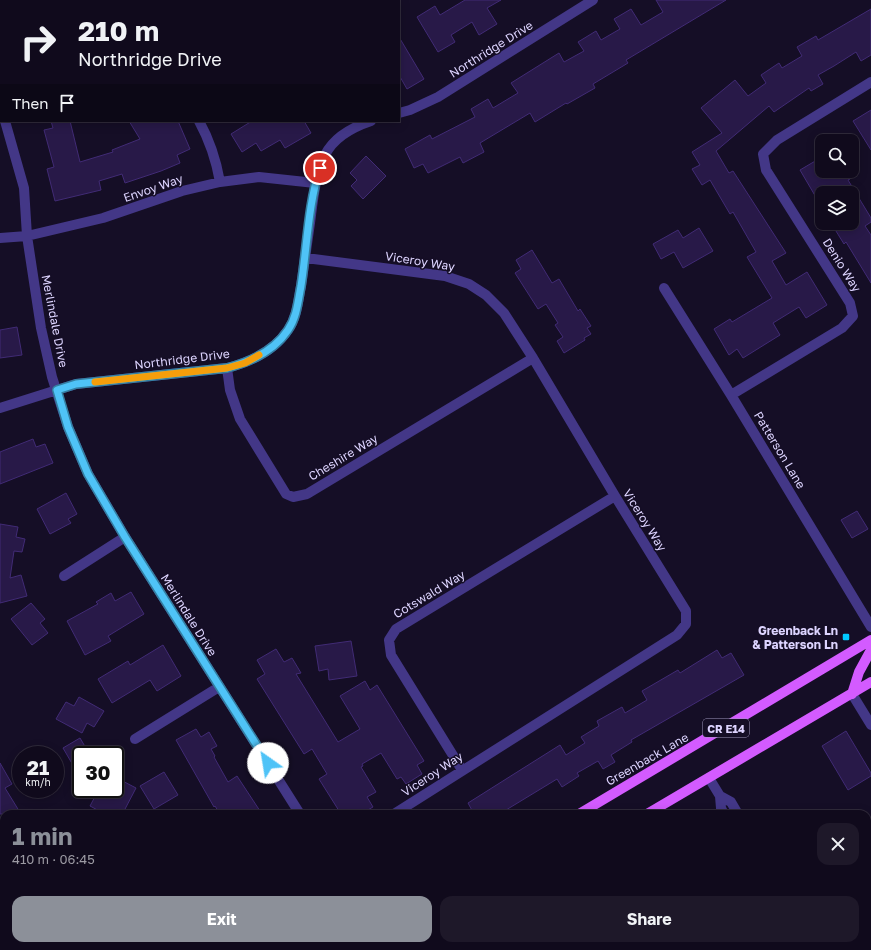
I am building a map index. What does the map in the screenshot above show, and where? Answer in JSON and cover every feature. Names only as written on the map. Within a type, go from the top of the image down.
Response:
[{"type":"main road","name":"Greenback Lane","points":[[586,810],[871,640]]},
{"type":"main road","points":[[852,694],[859,672],[871,650]]},
{"type":"main road","name":"CR E14","points":[[654,810],[871,682]]},
{"type":"street","name":"Northridge Drive","points":[[400,113],[410,110],[438,97],[593,0]]},
{"type":"street","name":"Denio Way","points":[[732,395],[842,328],[853,316],[850,303],[766,170],[763,154],[777,140],[871,82]]},
{"type":"street","name":"Merlindale Drive","points":[[5,122],[24,188],[28,236],[41,328],[68,427],[88,474],[125,537],[297,810]]},
{"type":"street","points":[[200,122],[211,144],[217,162],[220,182]]},
{"type":"street","name":"Northridge Drive","points":[[0,408],[76,384],[227,368],[245,363],[260,355],[275,344],[288,330],[296,310],[306,258],[315,183],[326,154],[338,139],[353,127],[368,122]]},
{"type":"street","name":"Envoy Way","points":[[0,238],[28,236],[103,218],[182,191],[220,182],[260,178],[315,183]]},
{"type":"street","name":"Viceroy Way","points":[[306,258],[445,276],[469,284],[486,295],[504,314],[533,358],[614,496],[686,611],[686,624],[677,635],[400,810]]},
{"type":"street","name":"Patterson Lane","points":[[664,288],[732,395],[871,627]]},
{"type":"street","name":"Cheshire Way","points":[[227,368],[230,390],[240,419],[286,494],[293,497],[307,494],[533,358]]},
{"type":"street","name":"Cotswald Way","points":[[462,770],[391,655],[389,640],[396,629],[614,496]]},
{"type":"street","points":[[64,576],[125,537]]},
{"type":"street","points":[[135,739],[219,687]]},
{"type":"street","points":[[852,694],[871,725]]},
{"type":"street","points":[[709,778],[720,796],[722,810]]},
{"type":"street","points":[[720,796],[731,802],[736,810]]},
{"type":"building","points":[[465,0],[501,0],[487,8],[497,24],[479,35],[472,22],[451,35],[455,42],[438,52],[417,17],[435,6],[440,15]]},
{"type":"building","points":[[656,0],[726,0],[626,60],[628,63],[593,84],[595,88],[567,104],[566,103],[535,122],[530,113],[480,143],[484,152],[463,163],[460,157],[428,173],[423,164],[414,168],[405,149],[430,135],[432,139],[475,117],[471,109],[488,99],[493,108],[518,93],[511,83],[559,53],[564,62],[584,51],[578,42],[596,31],[601,40],[620,29],[614,19],[631,9],[641,25],[663,12]]},
{"type":"building","points":[[871,9],[871,55],[861,61],[856,52],[818,75],[823,84],[811,91],[809,88],[774,112],[769,106],[716,151],[729,173],[733,171],[786,253],[772,261],[786,285],[807,272],[827,305],[806,318],[799,307],[773,323],[780,335],[743,358],[737,349],[729,355],[714,329],[730,319],[732,322],[772,298],[747,257],[756,252],[733,212],[730,214],[710,180],[702,185],[692,169],[700,165],[692,152],[722,133],[701,108],[735,80],[748,96],[766,83],[761,75],[779,63],[782,68],[802,56],[797,47],[816,36],[818,40]]},
{"type":"building","points":[[400,39],[424,79],[407,89],[400,77]]},
{"type":"building","points":[[871,110],[871,150],[853,121]]},
{"type":"building","points":[[51,122],[70,122],[80,162],[113,152],[112,150],[140,139],[130,122],[178,122],[190,149],[177,155],[180,163],[161,171],[125,183],[122,174],[99,181],[101,190],[55,201],[47,169],[54,167],[44,130],[53,128]]},
{"type":"building","points":[[250,122],[305,122],[311,133],[285,148],[280,140],[261,151],[256,143],[242,152],[231,134]]},
{"type":"building","points":[[366,156],[386,176],[363,199],[351,186],[357,180],[350,173]]},
{"type":"building","points":[[815,161],[815,178],[850,178],[848,180],[852,186],[815,186],[815,196],[800,170]]},
{"type":"building","points":[[859,198],[871,218],[871,222],[865,226],[871,235],[871,283],[846,242],[844,244],[835,230],[859,230]]},
{"type":"building","points":[[699,228],[713,251],[683,268],[674,252],[661,259],[653,244],[678,230],[683,238]]},
{"type":"building","points":[[532,250],[552,283],[559,279],[578,311],[580,309],[591,326],[587,328],[591,334],[584,338],[585,340],[564,353],[557,341],[563,337],[555,325],[558,323],[546,304],[538,309],[515,273],[521,269],[516,260]]},
{"type":"building","points":[[17,327],[22,355],[0,358],[0,330]]},
{"type":"building","points":[[33,439],[36,447],[45,444],[53,463],[0,484],[0,452]]},
{"type":"building","points":[[66,493],[77,514],[68,519],[71,523],[50,534],[37,509]]},
{"type":"building","points":[[857,511],[868,529],[852,538],[841,520]]},
{"type":"building","points":[[0,524],[18,527],[16,537],[25,539],[22,552],[14,551],[10,578],[21,575],[27,596],[0,603]]},
{"type":"building","points":[[131,592],[144,614],[108,636],[111,641],[85,655],[67,621],[98,604],[96,602],[111,593],[115,601]]},
{"type":"building","points":[[31,603],[45,619],[40,623],[48,633],[32,645],[11,619]]},
{"type":"building","points":[[351,641],[357,676],[329,680],[328,669],[319,671],[315,646]]},
{"type":"building","points":[[163,645],[181,676],[157,691],[150,680],[112,703],[98,679],[128,661],[130,665]]},
{"type":"building","points":[[276,649],[284,662],[292,658],[301,673],[296,674],[338,742],[360,729],[340,696],[365,681],[370,690],[377,685],[424,761],[417,765],[422,774],[406,784],[401,777],[397,779],[381,753],[362,764],[363,766],[361,767],[376,792],[367,797],[373,807],[368,810],[338,810],[319,779],[327,774],[312,749],[304,754],[257,679],[265,674],[257,660]]},
{"type":"building","points":[[717,650],[722,658],[731,653],[744,675],[631,740],[632,742],[611,755],[615,762],[603,769],[598,761],[577,773],[579,776],[562,787],[557,779],[506,810],[472,810],[468,803],[560,745],[566,755],[585,743],[581,737],[599,726],[597,721],[622,707],[625,713],[647,700],[642,691],[678,670],[680,673]]},
{"type":"building","points":[[79,697],[104,711],[94,727],[87,723],[82,733],[56,719],[66,702],[74,706]]},
{"type":"building","points":[[196,729],[201,737],[209,732],[217,746],[211,749],[215,756],[214,757],[228,782],[237,776],[259,810],[218,810],[215,806],[214,807],[176,740]]},
{"type":"building","points":[[846,731],[871,773],[871,776],[848,790],[822,746]]},
{"type":"building","points":[[80,738],[85,746],[72,746],[72,764],[64,747]]},
{"type":"building","points":[[0,763],[12,784],[5,788],[19,810],[0,810]]},
{"type":"building","points":[[164,772],[178,795],[154,809],[140,786]]},
{"type":"building","points":[[124,782],[136,788],[125,810],[98,810],[90,806],[94,798],[124,798]]},
{"type":"slow traffic","points":[[95,382],[227,368],[245,363],[259,355]]},
{"type":"place","name":"Greenback Ln & Patterson Ln","points":[[846,637]]},
{"type":"route","points":[[268,763],[125,537],[88,474],[68,427],[57,390],[76,384],[227,368],[245,363],[260,355],[275,344],[288,330],[296,310],[306,258],[315,183],[320,168]]}]
